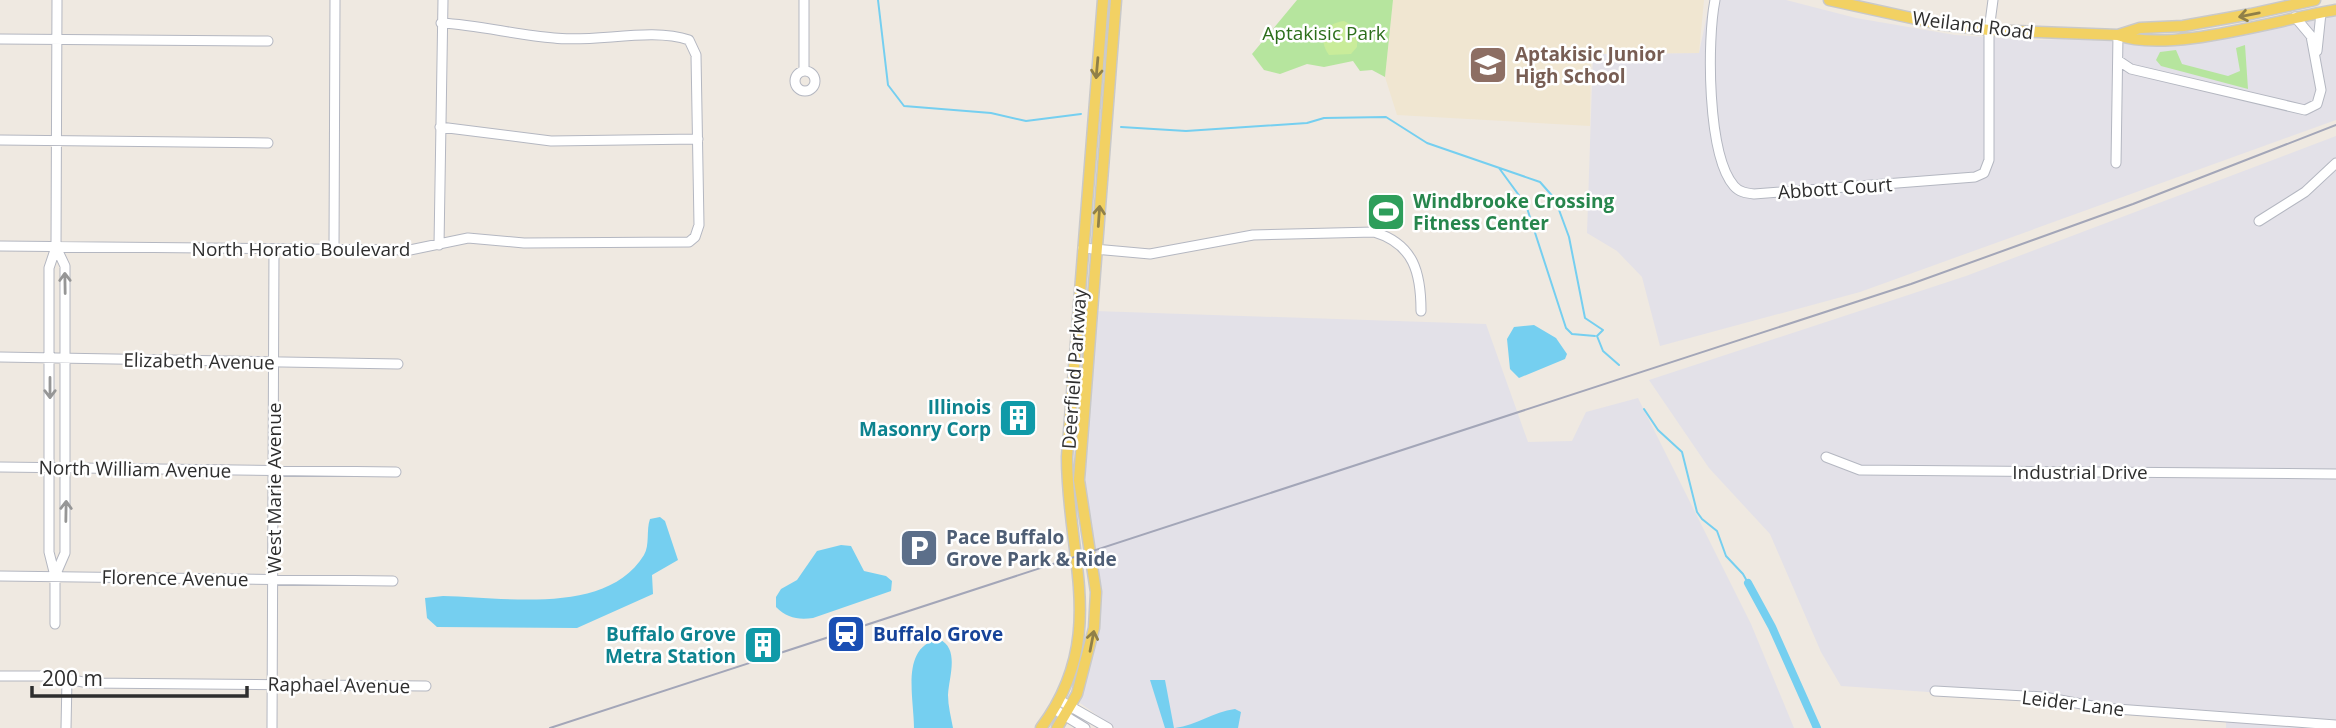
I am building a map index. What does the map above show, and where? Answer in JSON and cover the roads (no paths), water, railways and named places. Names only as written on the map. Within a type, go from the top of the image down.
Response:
[{"type":"main road","name":"Deerfield Parkway","points":[[1041,728],[1057,704],[1072,670],[1082,621],[1071,527],[1067,457],[1103,0]]},
{"type":"main road","name":"Deerfield Parkway","points":[[1057,728],[1068,711],[1089,656],[1096,607],[1079,480],[1116,0]]},
{"type":"main road","name":"Weiland Road","points":[[1829,0],[1939,24],[1989,30],[2118,35]]},
{"type":"main road","points":[[2118,35],[2140,28],[2183,26],[2315,0]]},
{"type":"main road","points":[[2118,35],[2134,41],[2157,41],[2321,13],[2336,13]]},
{"type":"street","points":[[55,624],[55,576],[49,552],[49,268],[56,247],[57,0]]},
{"type":"street","points":[[334,249],[335,0]]},
{"type":"street","points":[[439,245],[443,0]]},
{"type":"street","points":[[804,0],[804,71]]},
{"type":"street","name":"Abbott Court","points":[[1715,0],[1709,49],[1712,103],[1730,179],[1744,193],[1975,177],[1984,173],[1989,160],[1989,30]]},
{"type":"street","points":[[1989,30],[1993,0]]},
{"type":"street","points":[[2316,63],[2321,13]]},
{"type":"street","points":[[2119,61],[2131,69],[2305,110],[2313,108],[2321,98],[2311,36],[2295,18]]},
{"type":"street","name":"North Horatio Boulevard","points":[[0,246],[410,250],[468,238],[524,243],[689,242],[695,237],[699,225],[696,55],[689,40],[657,36],[555,39],[485,26],[441,23]]},
{"type":"street","points":[[2116,163],[2118,35]]},
{"type":"street","points":[[0,39],[268,41]]},
{"type":"street","points":[[440,127],[551,141],[698,139]]},
{"type":"street","points":[[0,140],[268,144]]},
{"type":"street","points":[[2259,221],[2305,192],[2336,163]]},
{"type":"street","points":[[1083,248],[1168,253],[1253,235],[1374,232],[1389,237],[1410,254],[1418,274],[1420,311]]},
{"type":"street","points":[[55,576],[65,553],[67,468],[65,265],[56,247]]},
{"type":"street","name":"West Marie Avenue","points":[[272,728],[274,249]]},
{"type":"street","name":"Elizabeth Avenue","points":[[0,357],[398,364]]},
{"type":"street","name":"Industrial Drive","points":[[1826,457],[1860,470],[2336,474]]},
{"type":"street","name":"North William Avenue","points":[[0,467],[396,472]]},
{"type":"street","name":"Florence Avenue","points":[[0,576],[393,581]]},
{"type":"street","name":"Raphael Avenue","points":[[0,676],[53,676],[88,683],[426,686]]},
{"type":"street","points":[[66,728],[67,680]]},
{"type":"street","name":"Leider Lane","points":[[1935,691],[2044,697],[2103,708],[2336,725]]},
{"type":"street","points":[[1057,704],[1108,728]]},
{"type":"street","points":[[1068,711],[1086,728]]},
{"type":"water","points":[[1534,325],[1556,338],[1567,354],[1565,359],[1519,378],[1510,369],[1507,339],[1514,327]]},
{"type":"water","points":[[660,517],[665,521],[678,560],[652,575],[653,594],[577,628],[437,627],[427,618],[425,598],[443,596],[552,599],[580,595],[606,587],[627,574],[644,555],[650,519]]},
{"type":"water","points":[[841,545],[851,546],[864,571],[886,576],[892,581],[891,591],[813,618],[793,617],[776,607],[776,597],[781,589],[797,580],[817,551]]},
{"type":"water","points":[[939,639],[945,643],[951,656],[948,695],[953,728],[914,728],[914,663],[927,644]]},
{"type":"water","points":[[1150,680],[1165,680],[1174,728],[1165,728]]},
{"type":"water","points":[[1235,709],[1241,712],[1238,728],[1175,728],[1219,713]]},
{"type":"waterway","points":[[878,0],[888,85],[904,106],[991,113],[1026,121],[1081,114]]},
{"type":"waterway","points":[[1121,127],[1186,131],[1307,123],[1324,118],[1386,117],[1427,143],[1540,182],[1555,199],[1569,237],[1585,318],[1603,330],[1597,336],[1603,351],[1619,365]]},
{"type":"waterway","points":[[1499,168],[1526,205],[1566,328],[1572,334],[1595,336]]},
{"type":"waterway","points":[[1644,409],[1658,430],[1682,452],[1697,512],[1717,531],[1726,556],[1748,583]]},
{"type":"waterway","points":[[1748,583],[1772,627],[1817,728]]},
{"type":"railway","points":[[550,728],[1911,284],[2133,204],[2336,125]]},
{"type":"place","name":"Aptakisic Junior High School","points":[[1488,65]]},
{"type":"place","name":"Windbrooke Crossing Fitness Center","points":[[1386,212]]},
{"type":"place","name":"Illinois Masonry Corp","points":[[1018,418]]},
{"type":"place","name":"Pace Buffalo Grove Park & Ride","points":[[919,548]]},
{"type":"place","name":"Buffalo Grove","points":[[846,634]]},
{"type":"place","name":"Buffalo Grove Metra Station","points":[[763,645]]},
{"type":"park label","name":"Aptakisic Park","points":[[1324,33]]}]
